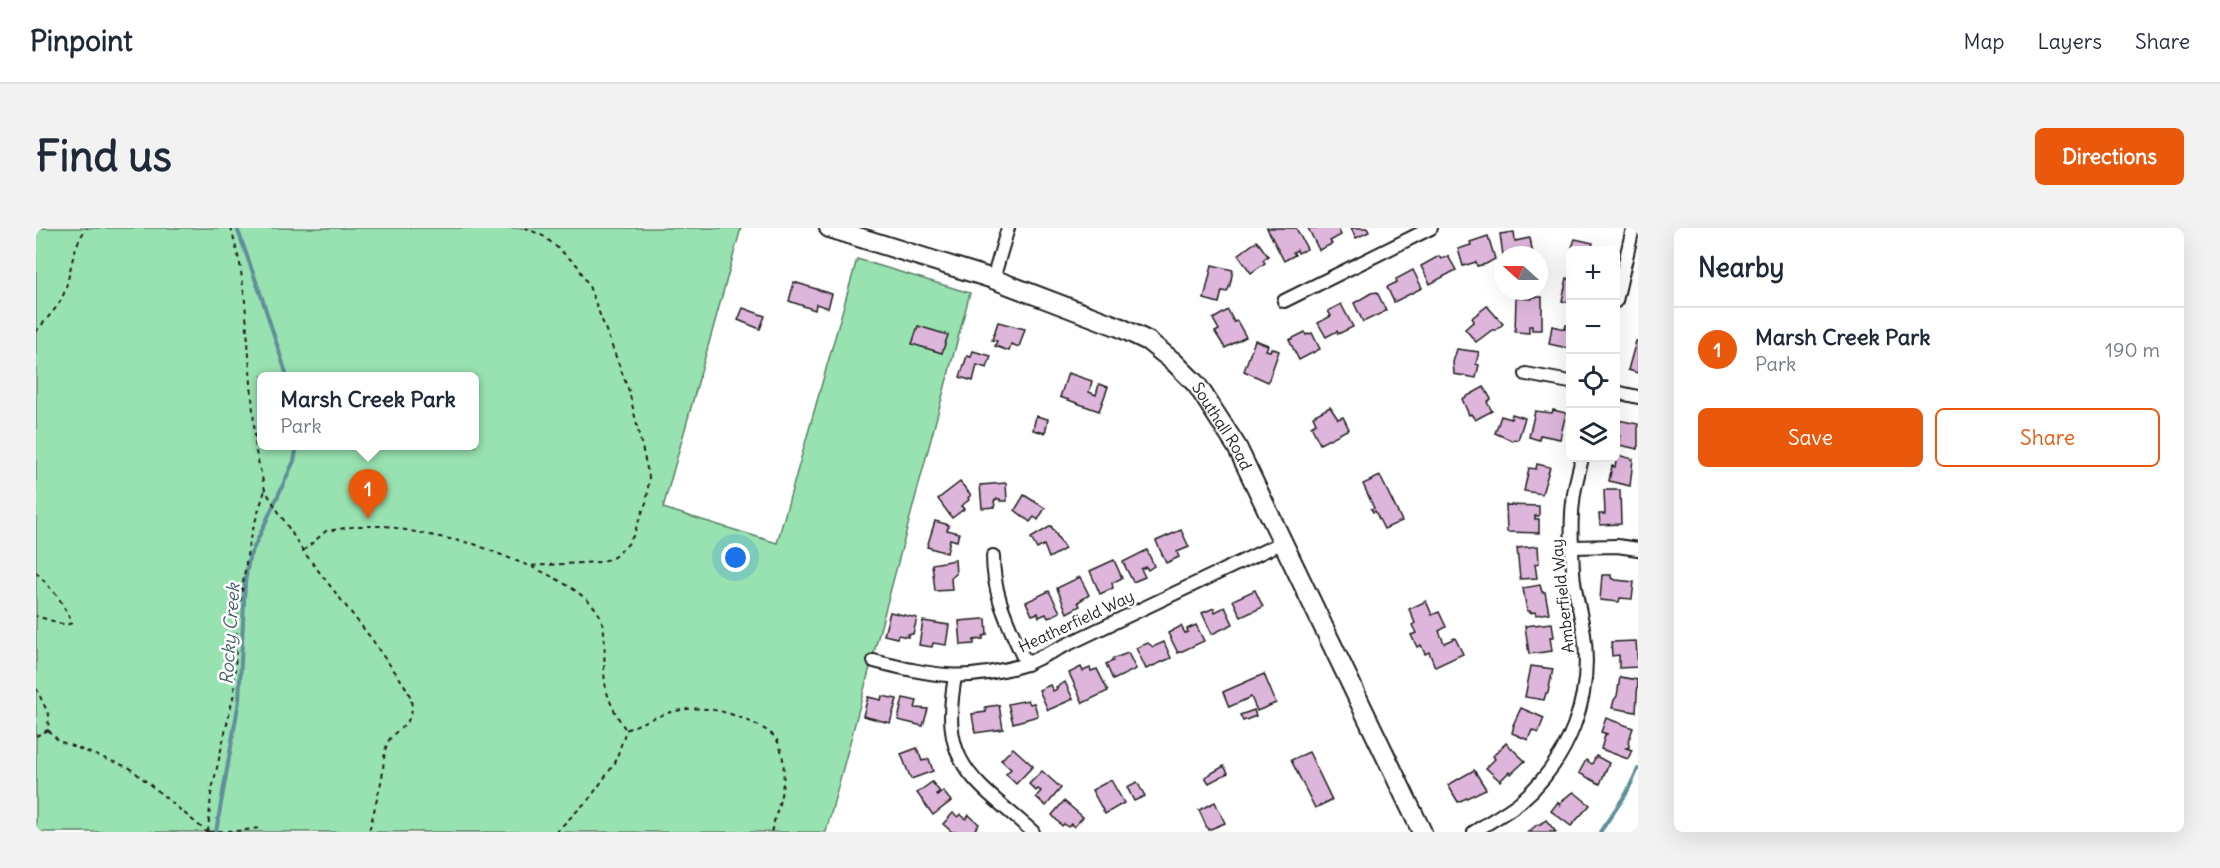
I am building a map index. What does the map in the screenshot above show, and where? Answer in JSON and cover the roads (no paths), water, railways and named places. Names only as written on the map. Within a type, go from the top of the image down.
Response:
[{"type":"street","name":"Southall Road","points":[[829,228],[993,279],[1119,327],[1148,341],[1197,385],[1219,416],[1236,447],[1422,832]]},
{"type":"street","points":[[993,279],[1008,228]]},
{"type":"street","points":[[1284,302],[1413,232],[1431,228]]},
{"type":"street","points":[[1616,300],[1633,228]]},
{"type":"street","points":[[1526,374],[1566,381]]},
{"type":"street","points":[[1620,393],[1638,397]]},
{"type":"street","name":"Amberfield Way","points":[[1474,832],[1519,802],[1544,778],[1562,754],[1577,722],[1585,685],[1585,636],[1573,573],[1573,500],[1581,462]]},
{"type":"street","name":"Heatherfield Way","points":[[874,661],[931,675],[955,677],[981,675],[1026,664],[1281,543]]},
{"type":"street","points":[[1573,547],[1617,546],[1638,549]]},
{"type":"street","points":[[993,556],[994,584],[998,598],[1026,664]]},
{"type":"street","points":[[955,677],[950,712],[952,738],[957,755],[965,770],[1032,832]]},
{"type":"waterway","name":"Rocky Creek","points":[[237,228],[286,372]]},
{"type":"waterway","name":"Rocky Creek","points":[[216,832],[239,701],[245,582],[249,558],[294,461],[296,450]]},
{"type":"waterway","points":[[1600,832],[1626,794],[1638,769]]},
{"type":"place","name":"Marsh Creek Park","points":[[368,519]]}]
